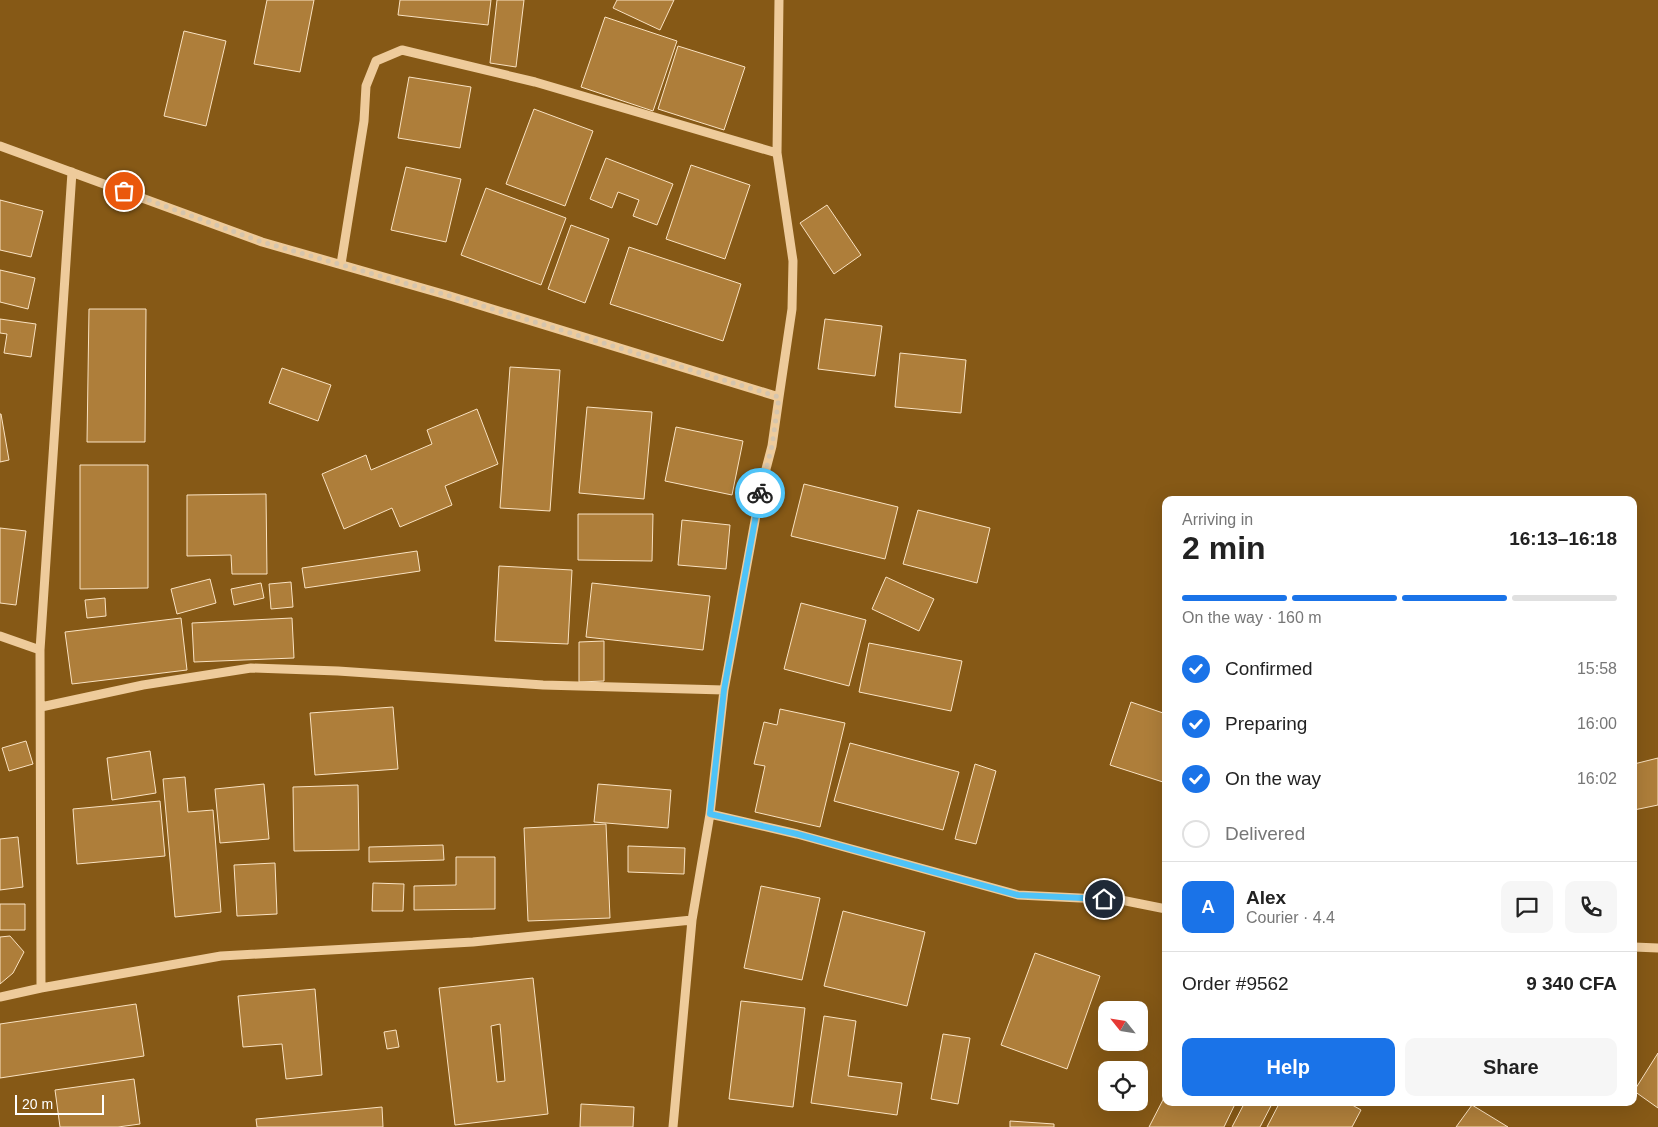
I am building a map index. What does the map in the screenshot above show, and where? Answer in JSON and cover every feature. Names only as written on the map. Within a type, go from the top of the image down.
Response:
[{"type":"street","points":[[673,1127],[692,920],[710,814],[724,690],[761,488],[772,446],[792,309],[793,261],[778,152],[779,0]]},
{"type":"street","points":[[341,264],[364,121],[366,86],[376,61],[402,50],[535,82],[778,152]]},
{"type":"street","points":[[0,146],[262,242],[341,264],[779,397]]},
{"type":"street","points":[[40,988],[40,650],[72,172]]},
{"type":"street","points":[[0,636],[40,650]]},
{"type":"street","points":[[41,707],[143,685],[251,668],[338,670],[542,685],[724,690]]},
{"type":"street","points":[[710,814],[797,834],[1018,895],[1121,900],[1162,908]]},
{"type":"street","points":[[0,997],[40,988],[221,956],[473,942],[692,920]]},
{"type":"street","points":[[1637,947],[1658,948]]},
{"type":"building","points":[[267,0],[314,0],[300,72],[254,64]]},
{"type":"building","points":[[400,0],[491,0],[488,25],[398,15]]},
{"type":"building","points":[[497,0],[524,0],[516,67],[490,63]]},
{"type":"building","points":[[617,0],[674,0],[660,30],[613,8]]},
{"type":"building","points":[[605,17],[677,41],[653,111],[581,87]]},
{"type":"building","points":[[184,31],[226,41],[206,126],[164,116]]},
{"type":"building","points":[[678,46],[745,67],[724,130],[658,109]]},
{"type":"building","points":[[409,77],[471,87],[460,148],[398,138]]},
{"type":"building","points":[[534,109],[593,131],[565,206],[506,184]]},
{"type":"building","points":[[606,158],[673,184],[657,225],[633,216],[639,200],[618,192],[612,208],[590,199]]},
{"type":"building","points":[[691,165],[750,185],[725,259],[666,239]]},
{"type":"building","points":[[406,167],[461,179],[446,242],[391,230]]},
{"type":"building","points":[[486,188],[566,218],[541,285],[461,255]]},
{"type":"building","points":[[0,200],[43,211],[31,257],[0,250]]},
{"type":"building","points":[[827,205],[861,255],[834,274],[800,223]]},
{"type":"building","points":[[571,225],[609,239],[585,303],[548,289]]},
{"type":"building","points":[[629,247],[741,284],[723,341],[610,304]]},
{"type":"building","points":[[0,270],[35,278],[28,309],[0,302]]},
{"type":"building","points":[[89,309],[146,309],[145,442],[87,442]]},
{"type":"building","points":[[0,319],[36,324],[31,357],[4,353],[7,334],[0,333]]},
{"type":"building","points":[[825,319],[882,326],[875,376],[818,369]]},
{"type":"building","points":[[900,353],[966,360],[961,413],[895,407]]},
{"type":"building","points":[[510,367],[560,370],[550,511],[500,508]]},
{"type":"building","points":[[282,368],[331,385],[318,421],[269,403]]},
{"type":"building","points":[[587,407],[652,412],[644,499],[579,493]]},
{"type":"building","points":[[477,409],[498,464],[445,486],[452,505],[400,527],[392,508],[344,529],[322,474],[366,455],[371,470],[432,444],[427,430]]},
{"type":"building","points":[[0,414],[9,460],[0,462]]},
{"type":"building","points":[[676,427],[743,441],[732,495],[665,481]]},
{"type":"building","points":[[80,465],[148,465],[148,588],[80,589]]},
{"type":"building","points":[[804,484],[898,507],[885,559],[791,536]]},
{"type":"building","points":[[266,494],[267,574],[232,574],[231,555],[187,556],[187,495]]},
{"type":"building","points":[[918,510],[990,528],[977,583],[903,564]]},
{"type":"building","points":[[578,514],[653,514],[652,561],[578,560]]},
{"type":"building","points":[[682,520],[730,525],[726,569],[678,565]]},
{"type":"building","points":[[0,528],[26,531],[16,605],[0,603]]},
{"type":"building","points":[[417,551],[420,571],[305,588],[302,568]]},
{"type":"building","points":[[499,566],[572,570],[568,644],[495,641]]},
{"type":"building","points":[[886,577],[934,599],[919,631],[872,609]]},
{"type":"building","points":[[210,579],[216,603],[177,614],[171,589]]},
{"type":"building","points":[[291,582],[293,607],[271,609],[269,584]]},
{"type":"building","points":[[261,583],[264,598],[234,605],[231,589]]},
{"type":"building","points":[[592,583],[710,596],[703,650],[586,637]]},
{"type":"building","points":[[105,598],[106,616],[87,618],[85,600]]},
{"type":"building","points":[[801,603],[866,620],[849,686],[784,669]]},
{"type":"building","points":[[181,618],[187,670],[72,684],[65,632]]},
{"type":"building","points":[[292,618],[294,658],[194,662],[192,623]]},
{"type":"building","points":[[604,641],[604,681],[579,682],[579,642]]},
{"type":"building","points":[[869,643],[962,661],[951,711],[859,692]]},
{"type":"building","points":[[1131,702],[1162,713],[1162,782],[1110,765]]},
{"type":"building","points":[[393,707],[398,769],[315,775],[310,713]]},
{"type":"building","points":[[780,709],[845,723],[820,827],[755,812],[765,766],[754,764],[764,722],[777,725]]},
{"type":"building","points":[[26,741],[33,764],[9,771],[2,748]]},
{"type":"building","points":[[850,743],[959,772],[943,830],[834,801]]},
{"type":"building","points":[[150,751],[156,793],[112,800],[107,758]]},
{"type":"building","points":[[1658,758],[1658,805],[1637,809],[1637,763]]},
{"type":"building","points":[[975,764],[996,771],[976,844],[955,839]]},
{"type":"building","points":[[185,777],[188,812],[213,810],[221,912],[175,917],[163,779]]},
{"type":"building","points":[[264,784],[269,839],[220,843],[215,789]]},
{"type":"building","points":[[598,784],[671,790],[668,828],[594,822]]},
{"type":"building","points":[[358,785],[359,850],[294,851],[293,787]]},
{"type":"building","points":[[160,801],[165,856],[77,864],[73,809]]},
{"type":"building","points":[[606,824],[610,918],[528,921],[524,828]]},
{"type":"building","points":[[18,837],[23,887],[0,890],[0,839]]},
{"type":"building","points":[[443,845],[444,860],[369,862],[369,847]]},
{"type":"building","points":[[628,846],[685,848],[684,874],[628,872]]},
{"type":"building","points":[[456,857],[495,857],[495,909],[414,910],[414,886],[456,885]]},
{"type":"building","points":[[275,863],[277,914],[237,916],[234,865]]},
{"type":"building","points":[[373,883],[404,884],[403,911],[372,911]]},
{"type":"building","points":[[761,886],[820,898],[802,980],[744,968]]},
{"type":"building","points":[[0,904],[25,904],[25,930],[0,930]]},
{"type":"building","points":[[843,911],[925,932],[907,1006],[824,986]]},
{"type":"building","points":[[10,936],[24,952],[13,973],[0,984],[0,937]]},
{"type":"building","points":[[1035,953],[1100,976],[1067,1069],[1001,1045]]},
{"type":"building","points":[[533,978],[548,1114],[455,1125],[439,988]],"holes":[[[500,1024],[505,1081],[497,1082],[491,1026]]]},
{"type":"building","points":[[315,989],[322,1075],[286,1079],[282,1044],[243,1047],[238,996]]},
{"type":"building","points":[[741,1001],[805,1008],[793,1107],[729,1099]]},
{"type":"building","points":[[136,1004],[144,1056],[0,1078],[0,1024]]},
{"type":"building","points":[[824,1016],[856,1021],[848,1076],[902,1083],[897,1115],[811,1103]]},
{"type":"building","points":[[396,1030],[399,1047],[387,1049],[384,1032]]},
{"type":"building","points":[[943,1034],[970,1038],[958,1104],[931,1099]]},
{"type":"building","points":[[1658,1053],[1658,1108],[1637,1093],[1637,1086]]},
{"type":"building","points":[[134,1079],[140,1124],[118,1127],[60,1127],[55,1090]]},
{"type":"building","points":[[1162,1102],[1162,1106],[1234,1106],[1224,1127],[1149,1127]]},
{"type":"building","points":[[581,1104],[634,1107],[633,1127],[580,1127]]},
{"type":"building","points":[[1243,1106],[1271,1106],[1260,1127],[1232,1127]]},
{"type":"building","points":[[1278,1106],[1354,1106],[1361,1110],[1352,1127],[1267,1127]]},
{"type":"building","points":[[1471,1106],[1474,1106],[1508,1127],[1456,1127]]},
{"type":"building","points":[[382,1107],[383,1127],[257,1127],[256,1119]]},
{"type":"building","points":[[1010,1121],[1054,1124],[1054,1127],[1010,1127]]},
{"type":"way so far","points":[[124,191],[262,242],[450,296],[779,397],[772,446],[760,493]]},
{"type":"route","points":[[760,493],[724,690],[710,814],[797,834],[1018,895],[1104,899]]}]
